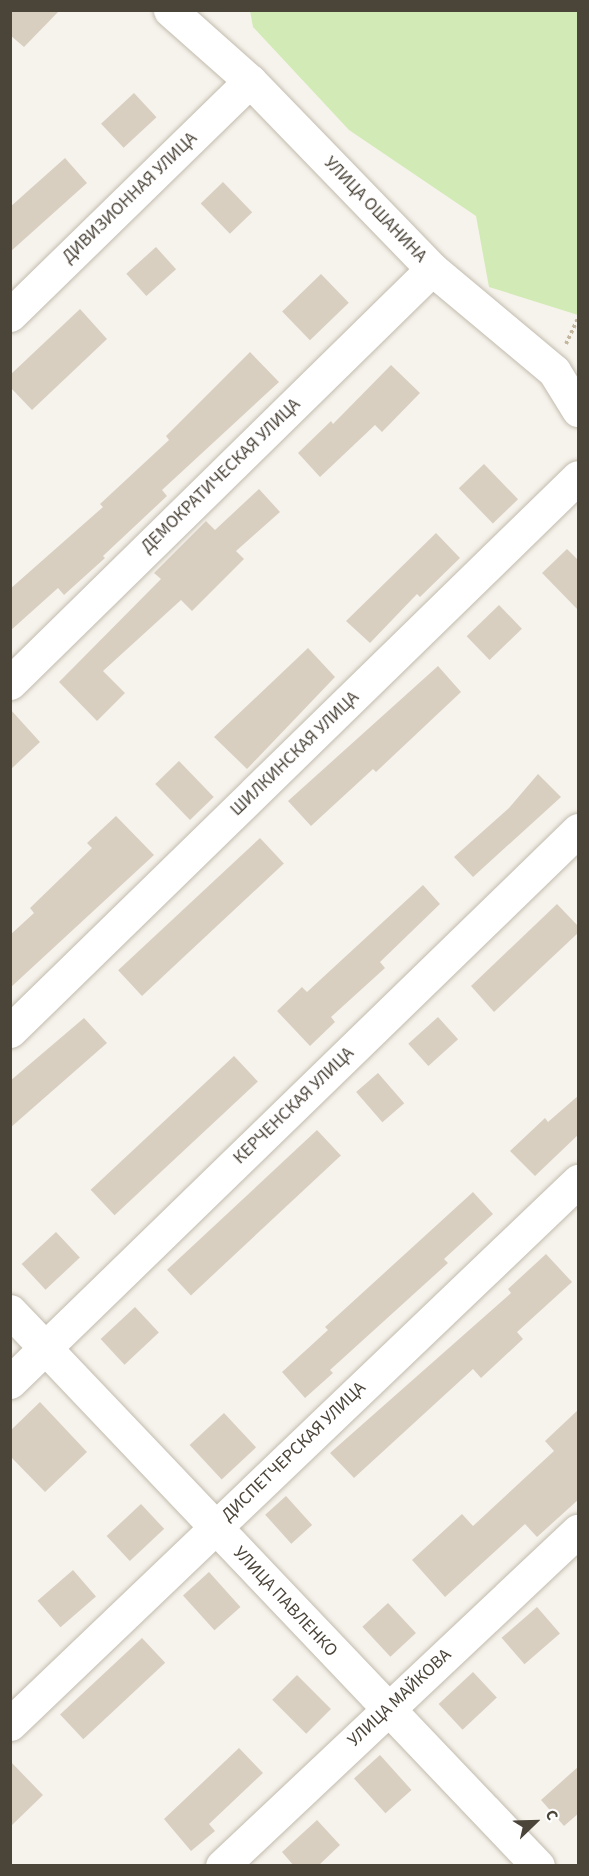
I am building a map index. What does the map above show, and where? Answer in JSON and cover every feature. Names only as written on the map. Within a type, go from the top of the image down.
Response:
[{"type":"street","name":"УЛИЦА ОШАНИНА","points":[[170,10],[250,81],[432,269],[554,371],[579,410]]},
{"type":"street","name":"ДИВИЗИОННАЯ УЛИЦА","points":[[10,315],[250,81]]},
{"type":"street","name":"ДЕМОКРАТИЧЕСКАЯ УЛИЦА","points":[[10,683],[432,269]]},
{"type":"street","name":"ШИЛКИНСКАЯ УЛИЦА","points":[[10,1031],[579,477]]},
{"type":"street","name":"КЕРЧЕНСКАЯ УЛИЦА","points":[[10,1382],[579,830]]},
{"type":"street","name":"ДИСПЕТЧЕРСКАЯ УЛИЦА","points":[[10,1725],[214,1527],[579,1181]]},
{"type":"street","name":"УЛИЦА ПАВЛЕНКО","points":[[10,1311],[387,1710],[538,1866]]},
{"type":"street","name":"УЛИЦА МАЙКОВА","points":[[222,1866],[579,1531]]},
{"type":"green space","points":[[250,11],[578,11],[578,315],[489,287],[476,216],[349,130],[253,27]]},
{"type":"building","points":[[10,10],[60,10],[24,47],[10,35]]},
{"type":"building","points":[[134,93],[157,117],[124,148],[101,124]]},
{"type":"building","points":[[65,158],[87,183],[10,252],[10,207]]},
{"type":"building","points":[[223,182],[252,212],[230,234],[201,204]]},
{"type":"building","points":[[156,247],[176,269],[146,296],[126,274]]},
{"type":"building","points":[[321,274],[349,303],[310,340],[282,312]]},
{"type":"building","points":[[80,309],[107,339],[32,410],[10,387],[10,375]]},
{"type":"building","points":[[250,352],[279,382],[162,490],[167,496],[103,556],[105,558],[64,595],[58,588],[10,631],[10,589],[103,507],[100,504],[169,440],[166,436]]},
{"type":"building","points":[[391,365],[420,393],[382,432],[375,425],[320,477],[298,453],[331,421],[333,424]]},
{"type":"building","points":[[484,464],[518,499],[493,524],[459,488]]},
{"type":"building","points":[[259,489],[280,512],[236,551],[244,559],[192,611],[181,600],[103,671],[125,693],[97,721],[59,682],[161,579],[154,573],[206,521],[215,530]]},
{"type":"building","points":[[436,533],[460,558],[420,597],[417,594],[370,643],[346,621]]},
{"type":"building","points":[[567,549],[579,561],[579,611],[542,573]]},
{"type":"building","points":[[499,605],[522,629],[490,660],[467,636]]},
{"type":"building","points":[[308,648],[335,677],[247,769],[214,737]]},
{"type":"building","points":[[438,666],[461,692],[376,772],[373,769],[311,826],[288,801]]},
{"type":"building","points":[[10,709],[40,742],[10,770]]},
{"type":"building","points":[[179,761],[214,797],[190,820],[155,784]]},
{"type":"building","points":[[538,774],[561,797],[473,877],[454,857],[509,808]]},
{"type":"building","points":[[116,816],[154,855],[10,988],[10,935],[34,913],[30,908],[92,848],[87,843]]},
{"type":"building","points":[[260,838],[284,864],[142,996],[118,970]]},
{"type":"building","points":[[423,885],[440,904],[380,962],[385,968],[331,1017],[335,1022],[310,1046],[277,1011],[302,987],[307,992]]},
{"type":"building","points":[[557,904],[579,927],[579,932],[494,1012],[471,986]]},
{"type":"building","points":[[438,1017],[458,1039],[428,1066],[408,1044]]},
{"type":"building","points":[[84,1018],[107,1043],[10,1128],[10,1081]]},
{"type":"building","points":[[234,1056],[258,1082],[115,1215],[91,1190]]},
{"type":"building","points":[[378,1073],[404,1103],[382,1122],[356,1092]]},
{"type":"building","points":[[579,1095],[579,1134],[535,1176],[510,1151],[545,1118],[548,1122]]},
{"type":"building","points":[[317,1130],[341,1156],[191,1295],[167,1270]]},
{"type":"building","points":[[473,1192],[493,1214],[444,1259],[448,1263],[330,1370],[333,1373],[305,1398],[282,1372],[328,1330],[325,1327]]},
{"type":"building","points":[[56,1232],[80,1258],[45,1290],[22,1264]]},
{"type":"building","points":[[546,1254],[572,1282],[517,1332],[523,1339],[481,1378],[473,1369],[354,1478],[330,1453],[511,1293],[508,1289]]},
{"type":"building","points":[[135,1307],[159,1333],[124,1365],[101,1339]]},
{"type":"building","points":[[40,1402],[87,1452],[45,1492],[10,1456],[10,1431]]},
{"type":"building","points":[[579,1409],[579,1499],[537,1537],[525,1524],[445,1597],[412,1560],[462,1514],[473,1526],[554,1451],[545,1441]]},
{"type":"building","points":[[224,1413],[256,1447],[222,1479],[190,1445]]},
{"type":"building","points":[[286,1496],[312,1525],[291,1544],[265,1515]]},
{"type":"building","points":[[141,1504],[164,1529],[130,1561],[107,1536]]},
{"type":"building","points":[[73,1570],[96,1596],[60,1627],[38,1601]]},
{"type":"building","points":[[209,1572],[240,1607],[214,1630],[183,1595]]},
{"type":"building","points":[[388,1603],[416,1633],[390,1657],[362,1627]]},
{"type":"building","points":[[537,1607],[560,1633],[524,1664],[502,1638]]},
{"type":"building","points":[[142,1638],[165,1663],[83,1739],[60,1714]]},
{"type":"building","points":[[473,1672],[497,1698],[462,1730],[439,1704]]},
{"type":"building","points":[[297,1675],[331,1709],[306,1734],[272,1700]]},
{"type":"building","points":[[239,1748],[263,1773],[209,1824],[215,1831],[191,1851],[164,1819]]},
{"type":"building","points":[[380,1755],[411,1790],[385,1813],[354,1778]]},
{"type":"building","points":[[10,1761],[43,1795],[10,1827]]},
{"type":"building","points":[[579,1766],[579,1813],[564,1826],[541,1800]]},
{"type":"building","points":[[317,1820],[340,1845],[318,1866],[294,1866],[282,1852]]}]
